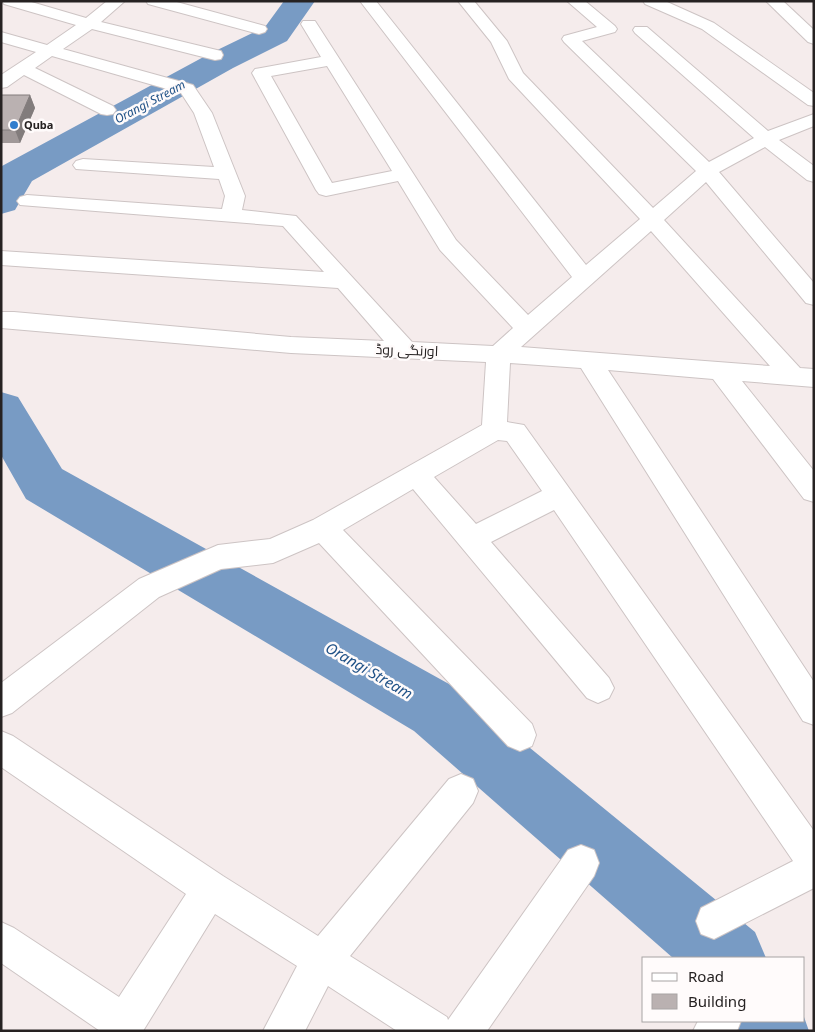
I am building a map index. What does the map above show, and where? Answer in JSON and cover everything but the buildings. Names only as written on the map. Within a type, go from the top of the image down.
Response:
[{"type":"street","points":[[10,1],[89,24],[215,55]]},
{"type":"street","points":[[1,84],[89,24],[117,1]]},
{"type":"street","points":[[154,1],[259,29]]},
{"type":"street","points":[[368,1],[584,278]]},
{"type":"street","points":[[466,1],[499,41],[515,75],[803,377]]},
{"type":"street","points":[[575,1],[609,30],[570,38],[706,171],[814,298]]},
{"type":"street","points":[[651,1],[708,26],[814,101]]},
{"type":"street","points":[[774,1],[814,39]]},
{"type":"street","points":[[309,24],[448,245],[527,328]]},
{"type":"street","points":[[641,30],[766,139],[814,176]]},
{"type":"street","points":[[1,37],[187,89],[203,113],[235,196],[231,215]]},
{"type":"street","points":[[332,60],[261,73],[326,190],[404,174]]},
{"type":"street","points":[[23,68],[107,110]]},
{"type":"street","points":[[494,430],[498,354],[706,171],[766,139],[814,119]]},
{"type":"street","points":[[83,165],[226,174]]},
{"type":"street","points":[[27,201],[289,220],[406,350]]},
{"type":"street","points":[[1,258],[345,281]]},
{"type":"street","name":"اورنگی روڈ","points":[[7,320],[291,346],[588,359],[803,377]]},
{"type":"street","points":[[588,359],[814,710]]},
{"type":"street","points":[[720,370],[814,491]]},
{"type":"street","points":[[1,702],[149,588],[218,557],[273,551],[323,528],[494,430],[515,432],[814,861]]},
{"type":"street","points":[[417,475],[598,688]]},
{"type":"street","points":[[472,539],[558,495]]},
{"type":"street","points":[[323,528],[520,734]]},
{"type":"street","points":[[1,747],[210,889],[433,1031]]},
{"type":"street","points":[[283,1031],[322,960],[461,792]]},
{"type":"street","points":[[463,1031],[581,863]]},
{"type":"street","points":[[714,921],[814,869]]},
{"type":"street","points":[[1,941],[122,1028],[210,889]]},
{"type":"waterway","name":"Orangi Stream","points":[[1,202],[16,174],[221,61],[276,34],[300,1]]},
{"type":"waterway","name":"Orangi Stream","points":[[1,410],[44,484],[436,710],[728,957]]},
{"type":"waterway","name":"Orangi Stream","points":[[766,1022],[771,1031]]},
{"type":"place","name":"Quba","points":[[14,125]]}]
